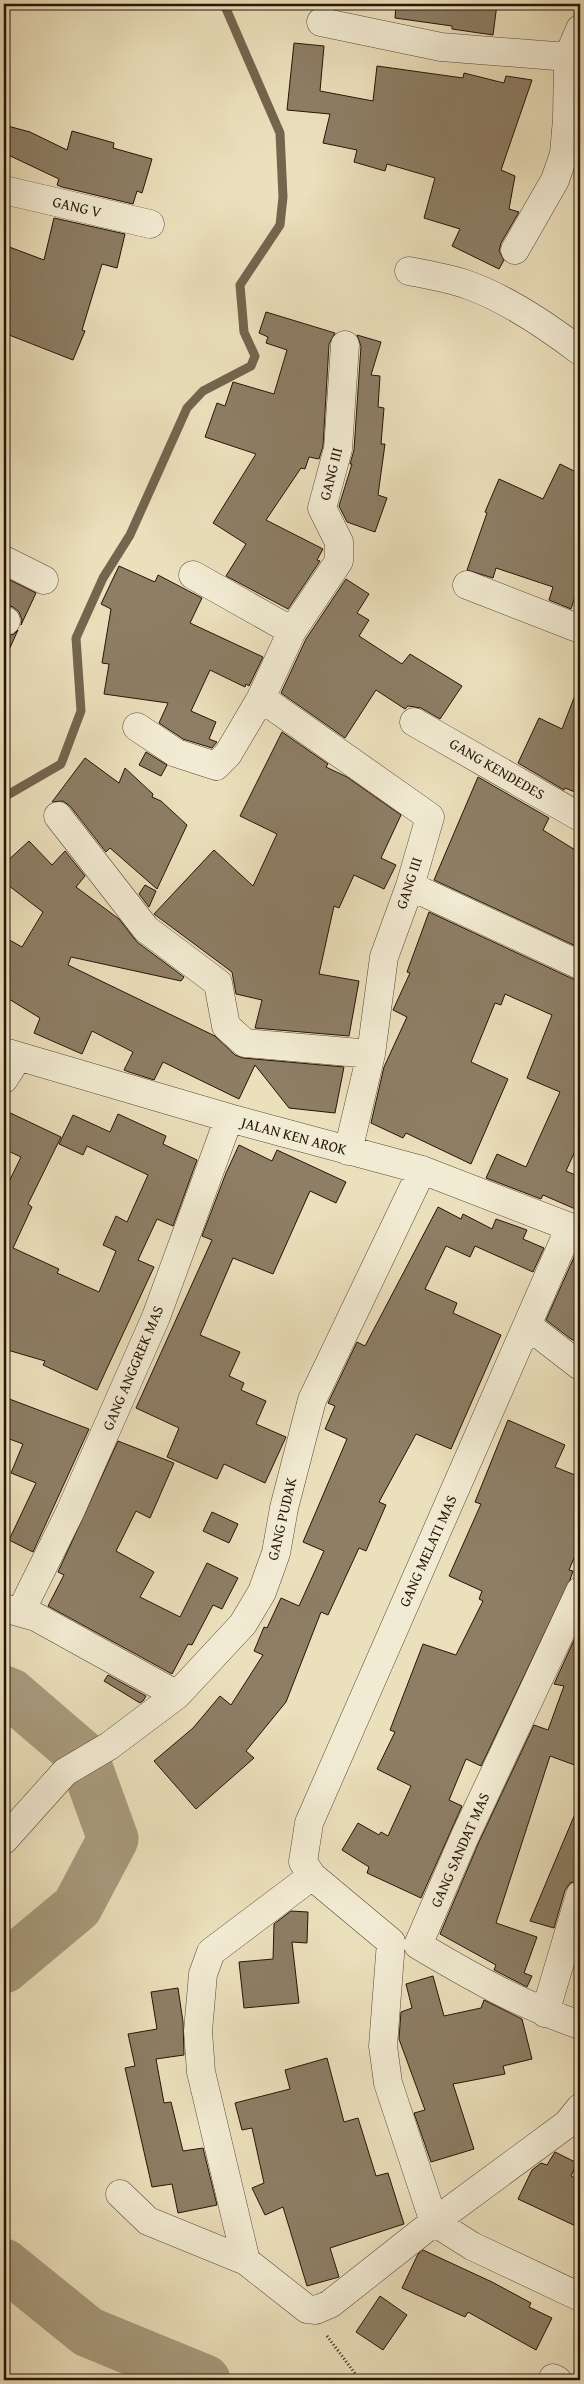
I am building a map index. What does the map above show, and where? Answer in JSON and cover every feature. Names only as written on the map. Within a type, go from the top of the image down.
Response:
[{"type":"street","points":[[321,22],[441,46],[568,57]]},
{"type":"street","points":[[515,250],[554,180],[564,154],[568,119],[568,57],[580,29]]},
{"type":"street","name":"GANG V","points":[[4,190],[150,224]]},
{"type":"street","points":[[409,271],[446,278],[492,294],[558,334],[580,351]]},
{"type":"street","name":"GANG III","points":[[137,727],[176,753],[216,766],[228,754],[261,698],[292,630],[339,560],[339,542],[322,508],[338,449],[345,345]]},
{"type":"street","points":[[4,560],[44,580]]},
{"type":"street","points":[[193,575],[292,630]]},
{"type":"street","points":[[467,585],[580,629]]},
{"type":"street","name":"GANG III","points":[[261,698],[430,817],[410,886],[384,957],[371,1054],[348,1150]]},
{"type":"street","name":"GANG KENDEDES","points":[[414,722],[580,816]]},
{"type":"street","points":[[58,816],[146,929],[218,983],[226,1026],[245,1043],[371,1054]]},
{"type":"street","points":[[410,886],[580,965]]},
{"type":"street","name":"JALAN KEN AROK","points":[[9,1063],[229,1118],[422,1170],[575,1229]]},
{"type":"street","name":"GANG ANGGREK MAS","points":[[12,1610],[70,1512],[156,1317],[229,1118]]},
{"type":"street","name":"GANG PUDAK","points":[[4,1840],[65,1772],[109,1746],[177,1695],[243,1624],[262,1592],[276,1552],[284,1508],[312,1400],[422,1170]]},
{"type":"street","name":"GANG MELATI MAS","points":[[312,1876],[303,1862],[309,1823],[526,1326],[575,1229]]},
{"type":"street","points":[[526,1326],[580,1366]]},
{"type":"street","name":"GANG SANDAT MAS","points":[[580,1591],[465,1836],[418,1945],[485,1985],[545,2013],[580,2025]]},
{"type":"street","points":[[12,1610],[36,1617],[177,1695]]},
{"type":"street","points":[[246,2261],[201,2072],[198,2031],[203,1974],[211,1952],[312,1876],[390,1942],[383,2046],[388,2083],[434,2222],[472,2246],[580,2297]]},
{"type":"street","points":[[545,2013],[580,1895]]},
{"type":"street","points":[[120,2194],[148,2221],[246,2261],[307,2309],[316,2310],[330,2304],[434,2222],[576,2123]]},
{"type":"path","points":[[307,2309],[357,2376],[367,2380]]},
{"type":"building","points":[[396,4],[497,4],[493,35],[452,29],[452,26],[395,18]]},
{"type":"building","points":[[294,43],[324,46],[320,91],[373,101],[377,66],[463,78],[464,73],[504,83],[506,76],[532,80],[501,170],[515,176],[509,209],[519,212],[501,243],[499,251],[504,260],[499,269],[452,246],[460,229],[424,218],[435,178],[387,164],[385,171],[354,162],[357,150],[323,143],[330,114],[287,110]]},
{"type":"building","points":[[4,125],[30,132],[67,150],[72,131],[114,143],[113,148],[152,159],[142,193],[137,191],[133,204],[57,185],[59,179],[4,153]]},
{"type":"building","points":[[54,218],[125,234],[117,268],[102,264],[82,330],[85,331],[73,360],[4,333],[4,245],[44,260]]},
{"type":"building","points":[[266,312],[335,333],[329,344],[323,446],[319,459],[309,457],[305,469],[301,468],[266,520],[323,549],[317,560],[320,561],[288,609],[226,576],[246,544],[213,523],[256,454],[205,437],[217,403],[225,406],[233,382],[274,394],[287,350],[266,343],[268,337],[259,333]]},
{"type":"building","points":[[357,335],[381,342],[371,375],[380,376],[378,407],[384,408],[381,444],[385,444],[378,495],[387,498],[375,532],[347,522],[339,506],[352,464],[350,464],[354,450],[361,346]]},
{"type":"building","points":[[560,464],[580,474],[580,580],[571,609],[549,600],[553,587],[496,568],[493,578],[467,570],[487,513],[485,512],[499,479],[543,499]]},
{"type":"building","points":[[119,566],[155,582],[158,575],[202,598],[190,623],[263,657],[249,686],[246,684],[245,687],[210,670],[191,711],[216,722],[209,739],[217,742],[212,748],[183,739],[159,723],[168,703],[104,694],[109,664],[102,663],[111,609],[101,604]]},
{"type":"building","points":[[4,577],[36,593],[21,625],[22,620],[19,612],[13,607],[4,604]]},
{"type":"building","points":[[346,579],[369,594],[357,613],[369,620],[359,636],[402,664],[410,654],[462,686],[440,719],[421,708],[408,706],[405,709],[376,690],[345,738],[281,693],[306,639]]},
{"type":"building","points":[[18,630],[4,661],[4,636],[14,634]]},
{"type":"building","points":[[579,685],[580,794],[565,788],[564,790],[518,763],[539,718],[562,729]]},
{"type":"building","points":[[282,732],[328,764],[326,767],[347,777],[401,815],[381,858],[396,865],[384,889],[354,875],[339,908],[334,906],[319,974],[359,981],[349,1036],[255,1028],[262,1000],[236,994],[232,972],[154,914],[214,850],[253,886],[277,834],[240,816]]},
{"type":"building","points":[[146,752],[167,765],[161,776],[139,765]]},
{"type":"building","points":[[85,758],[119,783],[125,768],[153,794],[152,797],[161,801],[187,825],[157,889],[110,848],[106,852],[70,806],[63,801],[52,802]]},
{"type":"building","points":[[478,777],[549,818],[543,830],[580,853],[580,948],[434,880]]},
{"type":"building","points":[[29,841],[52,865],[65,851],[85,876],[76,887],[119,919],[137,942],[184,977],[181,981],[71,957],[68,965],[215,1036],[235,1055],[243,1058],[344,1067],[335,1113],[289,1108],[255,1065],[239,1099],[163,1062],[154,1080],[124,1070],[133,1052],[92,1031],[82,1054],[34,1033],[40,1018],[4,996],[4,937],[22,947],[43,912],[4,882],[4,864]]},
{"type":"building","points":[[145,885],[156,891],[149,907],[139,894]]},
{"type":"building","points":[[429,912],[573,979],[580,980],[580,1140],[566,1171],[580,1177],[580,1211],[543,1195],[541,1199],[486,1178],[497,1154],[526,1167],[560,1092],[527,1078],[552,1015],[505,994],[501,1005],[495,1003],[471,1062],[508,1079],[471,1164],[406,1133],[403,1138],[371,1123],[384,1067],[407,1017],[393,1010],[410,973],[407,972]]},
{"type":"building","points":[[4,1110],[61,1137],[28,1204],[32,1207],[13,1248],[59,1269],[57,1273],[99,1292],[116,1251],[103,1245],[116,1216],[127,1222],[148,1175],[87,1146],[83,1155],[59,1144],[73,1115],[110,1132],[118,1114],[166,1136],[163,1144],[197,1160],[173,1226],[157,1219],[138,1260],[154,1267],[97,1390],[43,1365],[45,1361],[4,1349],[4,1192],[21,1157],[4,1149]]},
{"type":"building","points":[[239,1145],[272,1161],[277,1150],[346,1182],[336,1203],[310,1191],[273,1274],[233,1258],[200,1335],[240,1352],[229,1376],[244,1383],[241,1390],[266,1401],[256,1424],[286,1437],[265,1483],[224,1464],[217,1479],[167,1457],[179,1428],[136,1408],[212,1240],[202,1236]]},
{"type":"building","points":[[438,1207],[461,1219],[463,1214],[492,1229],[496,1219],[527,1230],[523,1239],[544,1248],[533,1272],[475,1246],[470,1257],[446,1246],[425,1289],[457,1303],[453,1313],[501,1335],[451,1449],[416,1434],[379,1502],[386,1505],[366,1551],[359,1548],[328,1615],[321,1612],[286,1702],[246,1751],[254,1758],[196,1809],[154,1761],[193,1728],[220,1696],[231,1705],[263,1655],[254,1651],[264,1627],[267,1628],[281,1598],[299,1606],[324,1551],[303,1542],[347,1439],[325,1429],[335,1406],[328,1403],[357,1342],[365,1346]]},
{"type":"building","points":[[579,1246],[580,1343],[571,1339],[546,1320]]},
{"type":"building","points":[[4,1397],[89,1429],[33,1552],[9,1540],[36,1483],[11,1473],[23,1444],[4,1437]]},
{"type":"building","points":[[508,1420],[565,1445],[555,1467],[580,1477],[580,1544],[569,1570],[573,1571],[570,1580],[481,1766],[466,1759],[449,1800],[462,1806],[421,1898],[367,1873],[369,1867],[342,1850],[358,1823],[379,1835],[381,1832],[388,1836],[411,1786],[377,1769],[395,1732],[390,1730],[423,1644],[456,1655],[483,1601],[479,1599],[482,1591],[449,1576],[481,1504],[475,1502]]},
{"type":"building","points":[[118,1441],[174,1463],[150,1518],[136,1511],[116,1551],[154,1572],[140,1597],[180,1617],[207,1563],[238,1578],[222,1609],[213,1605],[192,1645],[188,1644],[172,1674],[48,1606],[64,1575],[58,1572]]},
{"type":"building","points":[[212,1512],[238,1524],[229,1543],[203,1531]]},
{"type":"building","points":[[580,1627],[580,1767],[550,1756],[496,1923],[537,1937],[524,1973],[532,1976],[527,1987],[494,1970],[496,1965],[440,1934],[479,1842],[534,1725],[548,1730],[564,1686],[554,1684]]},
{"type":"building","points":[[108,1675],[146,1696],[143,1701],[140,1703],[104,1681]]},
{"type":"building","points":[[580,1802],[580,1880],[570,1883],[565,1890],[554,1928],[530,1921]]},
{"type":"building","points":[[291,1911],[308,1912],[307,1943],[292,1942],[299,2003],[244,2008],[239,1962],[273,1959],[274,1924]]},
{"type":"building","points":[[433,1976],[444,2016],[481,2008],[484,2000],[522,2019],[532,2059],[503,2066],[505,2074],[453,2084],[474,2149],[431,2162],[414,2113],[425,2110],[399,2039],[401,2012],[412,2008],[406,1984]]},
{"type":"building","points":[[178,1988],[183,2022],[184,2055],[156,2059],[164,2103],[171,2102],[183,2151],[203,2148],[217,2205],[178,2213],[172,2184],[152,2187],[125,2068],[135,2066],[128,2034],[157,2029],[151,1992]]},
{"type":"building","points":[[327,2058],[344,2122],[358,2118],[376,2176],[388,2173],[404,2224],[330,2248],[339,2277],[307,2286],[283,2207],[265,2215],[252,2188],[264,2183],[252,2128],[242,2130],[235,2103],[290,2089],[285,2070]]},
{"type":"building","points":[[555,2152],[577,2163],[571,2176],[580,2181],[580,2228],[518,2199],[532,2170],[541,2163],[547,2165]]},
{"type":"building","points":[[423,2250],[492,2282],[531,2303],[529,2307],[552,2318],[536,2350],[468,2312],[465,2317],[402,2288],[418,2254]]},
{"type":"building","points":[[380,2296],[407,2315],[383,2350],[356,2332]]},
{"type":"waterway","points":[[4,797],[61,764],[81,711],[76,638],[103,578],[130,535],[187,408],[203,391],[251,366],[255,356],[244,332],[240,285],[280,225],[283,197],[280,133],[224,4]]},
{"type":"waterway","points":[[4,1691],[11,1694],[83,1756],[113,1839],[77,1907],[4,1968]]},
{"type":"waterway","points":[[4,2264],[88,2332],[205,2380]]}]
